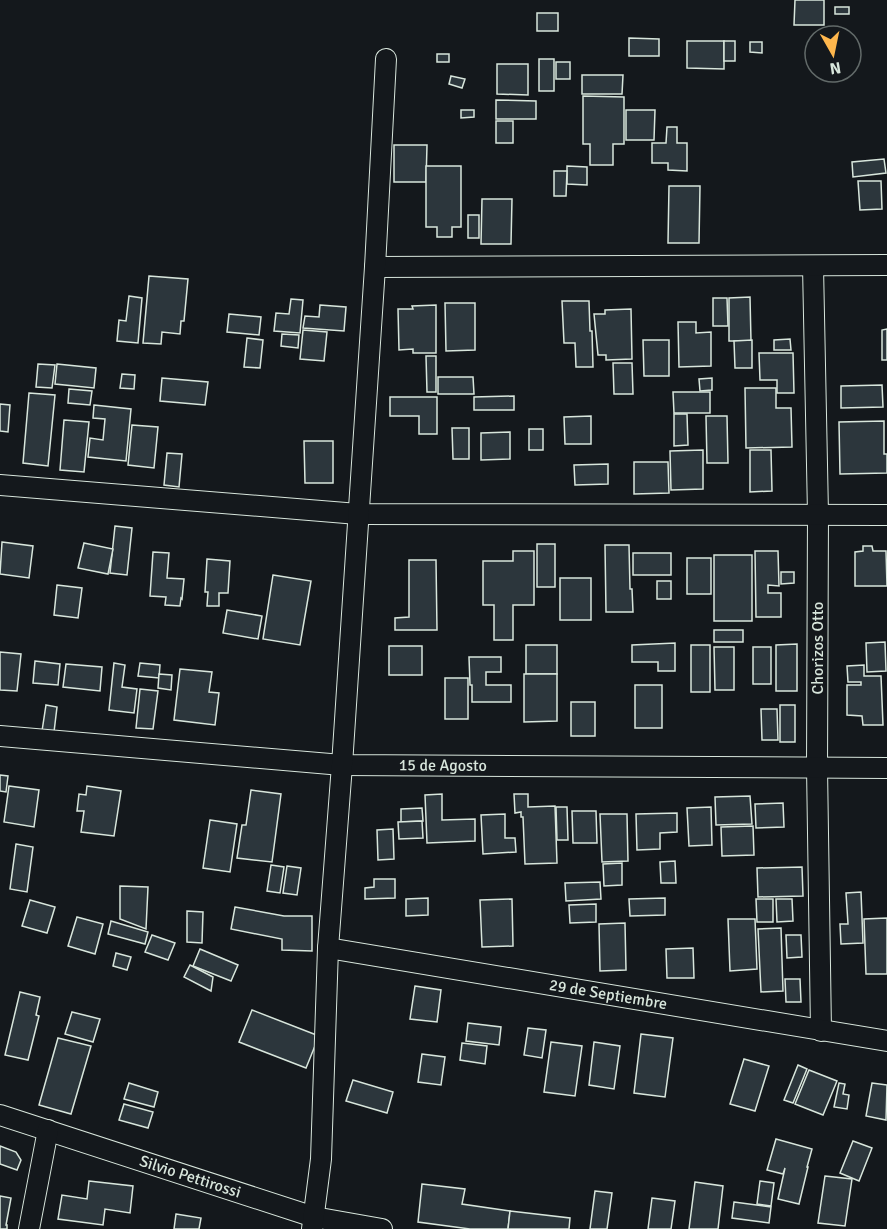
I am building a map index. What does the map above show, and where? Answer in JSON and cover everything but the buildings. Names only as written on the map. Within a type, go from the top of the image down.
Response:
[{"type":"street","points":[[313,1223],[321,1159],[328,948],[375,267],[386,59]]},
{"type":"street","points":[[375,267],[887,265]]},
{"type":"street","name":"Chorizos Otto","points":[[813,266],[818,514],[821,1031]]},
{"type":"street","points":[[0,484],[358,514],[887,515]]},
{"type":"street","name":"15 de Agosto","points":[[0,736],[342,765],[887,768]]},
{"type":"street","name":"29 de Septiembre","points":[[328,948],[887,1041]]},
{"type":"street","name":"Silvio Pettirossi","points":[[0,1115],[313,1223],[382,1229]]},
{"type":"street","points":[[29,1229],[48,1130]]}]
